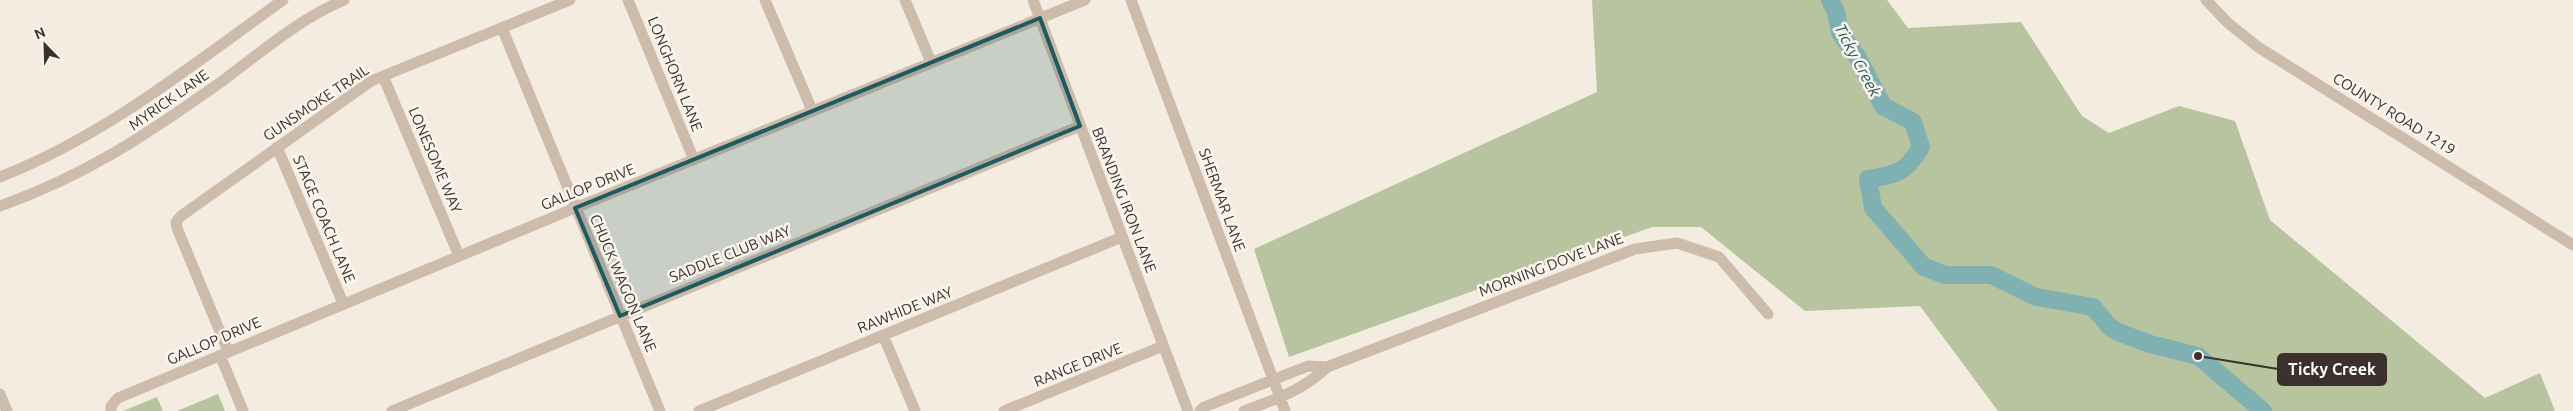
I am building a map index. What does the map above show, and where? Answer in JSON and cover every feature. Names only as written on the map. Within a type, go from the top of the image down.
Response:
[{"type":"street","name":"MYRICK LANE","points":[[0,176],[47,157],[114,120],[283,0]]},
{"type":"street","name":"MYRICK LANE","points":[[0,206],[63,181],[128,146],[308,19],[344,0]]},
{"type":"street","name":"LONGHORN LANE","points":[[628,0],[694,160]]},
{"type":"street","points":[[765,0],[812,110]]},
{"type":"street","points":[[905,0],[931,62]]},
{"type":"street","name":"BRANDING IRON LANE","points":[[1033,0],[1188,411]]},
{"type":"street","name":"GALLOP DRIVE","points":[[111,411],[111,406],[118,398],[224,353],[812,110],[1086,0]]},
{"type":"street","name":"SHERMAR LANE","points":[[1131,0],[1285,411]]},
{"type":"street","name":"COUNTY ROAD 1219","points":[[2206,0],[2228,23],[2258,47],[2573,245]]},
{"type":"street","name":"GUNSMOKE TRAIL","points":[[224,353],[176,222],[189,208],[358,89],[383,76],[563,1]]},
{"type":"street","name":"CHUCK WAGON LANE","points":[[502,28],[660,411]]},
{"type":"street","name":"LONESOME WAY","points":[[383,76],[459,256]]},
{"type":"street","name":"SADDLE CLUB WAY","points":[[392,411],[1080,126]]},
{"type":"street","name":"STAGE COACH LANE","points":[[277,147],[343,303]]},
{"type":"street","name":"RAWHIDE WAY","points":[[700,411],[1122,237]]},
{"type":"street","name":"MORNING DOVE LANE","points":[[1200,411],[1204,407],[1308,366],[1327,367],[1635,249],[1677,242],[1719,256],[1768,314]]},
{"type":"street","points":[[884,335],[915,411]]},
{"type":"street","name":"RANGE DRIVE","points":[[1004,411],[1163,346]]},
{"type":"street","points":[[224,353],[243,411]]},
{"type":"street","name":"MORNING DOVE LANE","points":[[1244,411],[1280,398],[1313,381],[1327,367]]},
{"type":"street","points":[[0,394],[7,411]]},
{"type":"highlighted area","points":[[1040,18],[1080,126],[620,316],[575,208]]},
{"type":"green space","points":[[1592,0],[1887,0],[1908,28],[2021,22],[2082,116],[2109,133],[2179,106],[2235,121],[2270,220],[2485,398],[2540,373],[2555,411],[1998,411],[1920,306],[1805,311],[1701,227],[1652,227],[1289,357],[1254,249],[1597,92]]},
{"type":"green space","points":[[218,394],[225,411],[177,411]]},
{"type":"green space","points":[[157,397],[163,411],[123,411]]},
{"type":"waterway","name":"Ticky Creek","points":[[1830,0],[1836,12],[1840,33],[1858,58],[1883,106],[1913,122],[1921,147],[1915,156],[1905,167],[1894,174],[1868,179],[1873,208],[1924,267],[1945,275],[1991,275],[2036,297],[2093,307],[2110,327],[2118,332],[2150,344],[2198,356],[2263,411]]},
{"type":"place","name":"Ticky Creek","points":[[2198,356]]}]
